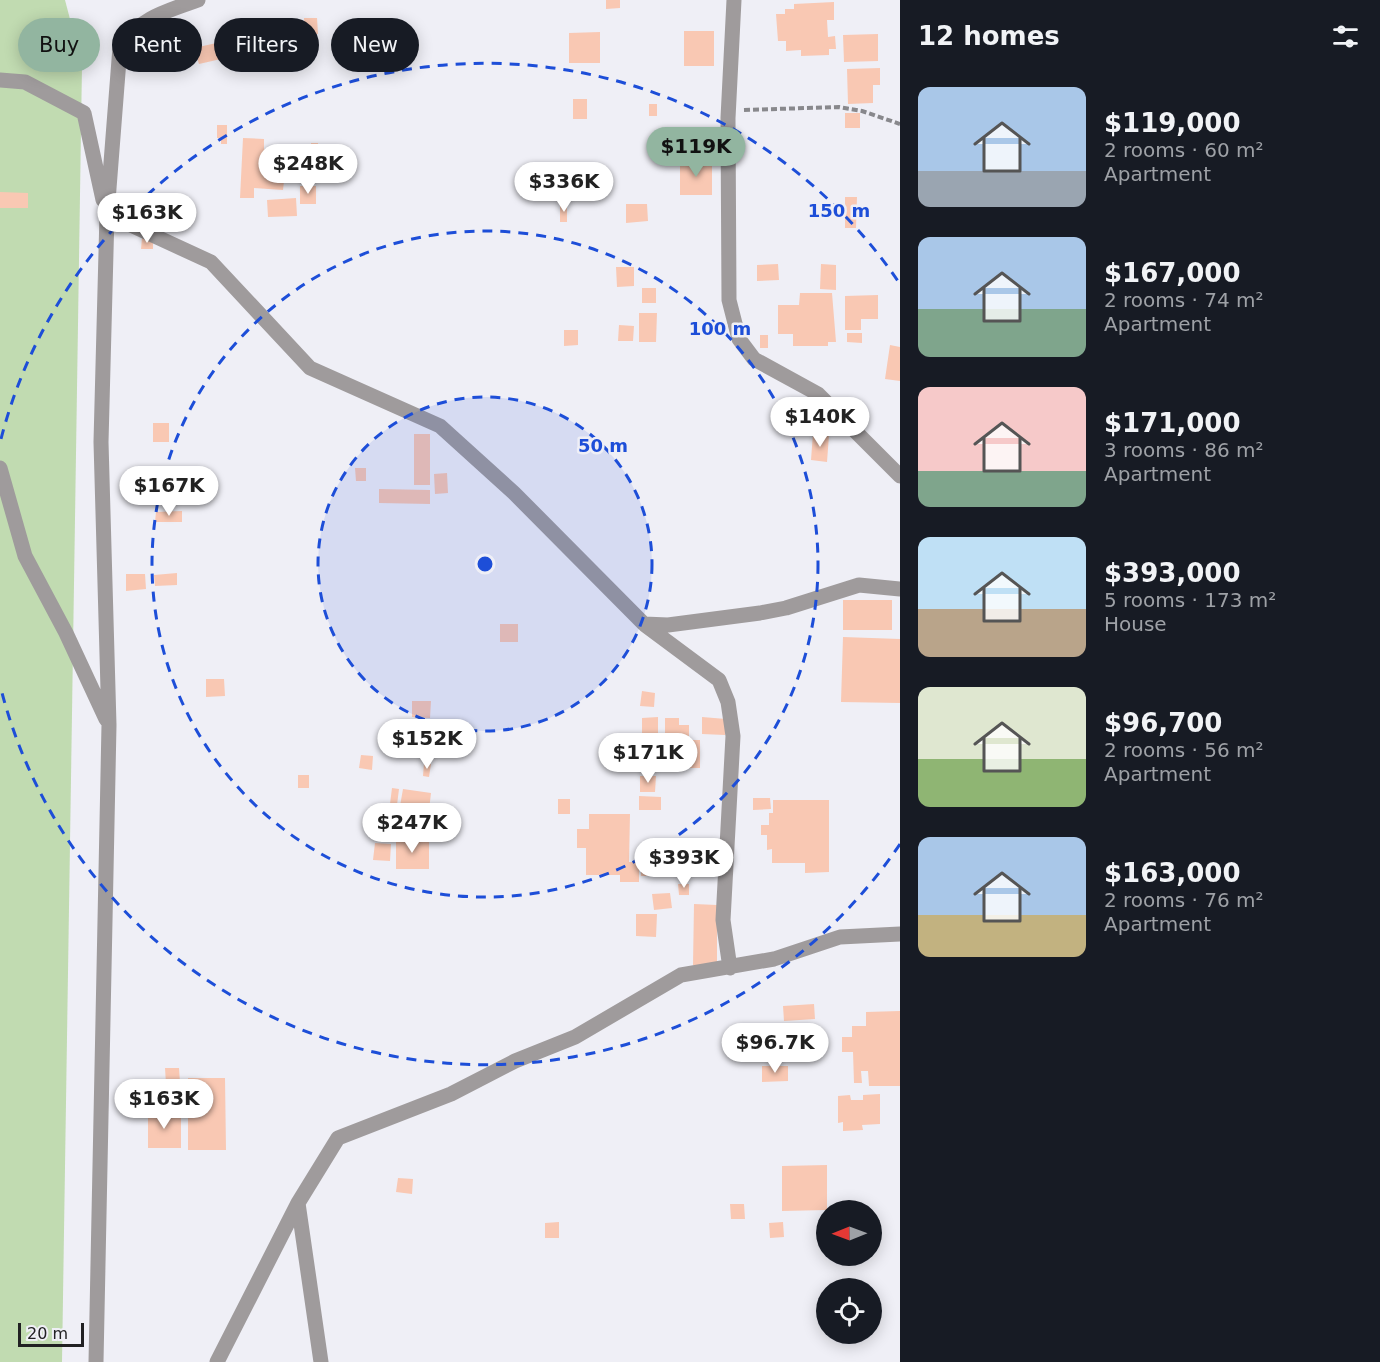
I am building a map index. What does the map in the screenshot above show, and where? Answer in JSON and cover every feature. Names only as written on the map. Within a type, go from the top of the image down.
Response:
[{"type":"street","points":[[96,1362],[109,725],[101,442],[107,214],[120,47],[130,31],[151,17],[198,0]]},
{"type":"street","points":[[734,0],[729,110],[729,300],[739,339],[754,359],[818,394],[900,476]]},
{"type":"street","points":[[0,80],[26,82],[84,113],[107,214]]},
{"type":"street","points":[[107,214],[211,262],[310,368],[440,426],[514,493],[644,624],[719,680],[728,702],[733,736],[723,920],[730,968]]},
{"type":"street","points":[[0,468],[25,556],[66,633],[109,725]]},
{"type":"street","points":[[644,624],[668,626],[760,613],[859,585],[900,589]]},
{"type":"street","points":[[217,1362],[298,1203],[338,1138],[451,1094],[515,1061],[575,1037],[681,975],[774,959],[840,937],[900,934]]},
{"type":"street","points":[[298,1203],[321,1362]]},
{"type":"path","points":[[729,110],[840,107],[862,111],[900,124]]},
{"type":"green space","points":[[0,0],[65,0],[70,18],[18,18],[18,72],[82,72],[62,1362],[0,1362]]},
{"type":"building","points":[[606,0],[620,0],[620,8],[606,9]]},
{"type":"building","points":[[834,2],[834,20],[827,20],[828,37],[835,36],[836,49],[829,49],[829,55],[801,56],[801,50],[786,51],[786,41],[778,41],[776,14],[785,14],[785,9],[794,9],[794,4]]},
{"type":"building","points":[[684,31],[714,31],[714,66],[684,66]]},
{"type":"building","points":[[600,32],[600,63],[569,63],[569,33]]},
{"type":"building","points":[[878,34],[878,61],[844,62],[843,35]]},
{"type":"building","points":[[214,44],[214,61],[202,63],[202,46]]},
{"type":"building","points":[[880,68],[880,85],[873,85],[873,103],[848,104],[847,69]]},
{"type":"building","points":[[573,99],[587,99],[587,119],[573,119]]},
{"type":"building","points":[[649,104],[657,104],[657,116],[649,116]]},
{"type":"building","points":[[845,113],[860,113],[860,128],[845,128]]},
{"type":"building","points":[[217,125],[227,125],[227,144],[221,144],[221,138],[217,138]]},
{"type":"building","points":[[243,138],[264,139],[264,149],[275,150],[274,172],[285,172],[283,190],[254,188],[254,198],[240,198]]},
{"type":"building","points":[[311,143],[318,143],[318,150],[311,150]]},
{"type":"building","points":[[680,162],[712,162],[712,195],[680,195]]},
{"type":"building","points":[[597,163],[599,194],[568,195],[567,164]]},
{"type":"building","points":[[300,186],[316,186],[316,204],[300,204]]},
{"type":"building","points":[[0,192],[28,193],[28,208],[0,208]]},
{"type":"building","points":[[845,197],[857,197],[856,228],[845,228]]},
{"type":"building","points":[[296,198],[297,216],[268,217],[267,200]]},
{"type":"building","points":[[560,204],[567,204],[567,222],[560,222]]},
{"type":"building","points":[[626,204],[647,204],[648,221],[626,223]]},
{"type":"building","points":[[142,238],[153,239],[153,249],[141,249]]},
{"type":"building","points":[[778,264],[779,280],[757,281],[757,265]]},
{"type":"building","points":[[821,264],[836,265],[836,290],[820,289]]},
{"type":"building","points":[[616,267],[634,267],[634,286],[617,287]]},
{"type":"building","points":[[642,288],[656,288],[656,303],[642,303]]},
{"type":"building","points":[[800,293],[832,293],[836,342],[828,342],[828,346],[793,346],[793,334],[778,334],[778,305],[799,305]]},
{"type":"building","points":[[878,295],[878,319],[861,319],[861,330],[845,330],[845,296]]},
{"type":"building","points":[[639,313],[657,313],[656,342],[639,342]]},
{"type":"building","points":[[619,325],[634,326],[633,341],[618,341]]},
{"type":"building","points":[[564,330],[578,330],[578,345],[564,346]]},
{"type":"building","points":[[847,333],[862,333],[862,343],[847,342]]},
{"type":"building","points":[[760,335],[768,335],[768,348],[760,348]]},
{"type":"building","points":[[890,345],[900,347],[900,381],[885,379]]},
{"type":"building","points":[[153,423],[169,423],[169,442],[153,442]]},
{"type":"building","points":[[813,433],[829,435],[827,462],[811,460]]},
{"type":"building","points":[[414,434],[430,434],[430,485],[414,485]]},
{"type":"building","points":[[355,468],[366,468],[366,481],[356,481]]},
{"type":"building","points":[[447,473],[448,493],[435,494],[434,474]]},
{"type":"building","points":[[379,489],[430,490],[430,504],[379,503]]},
{"type":"building","points":[[182,511],[182,522],[155,522],[156,512]]},
{"type":"building","points":[[177,573],[177,585],[155,586],[154,575]]},
{"type":"building","points":[[126,574],[145,574],[146,589],[126,591]]},
{"type":"building","points":[[843,600],[892,600],[892,630],[843,630]]},
{"type":"building","points":[[500,624],[518,624],[518,642],[500,642]]},
{"type":"building","points":[[843,637],[900,639],[900,703],[841,702]]},
{"type":"building","points":[[206,679],[224,679],[225,696],[206,697]]},
{"type":"building","points":[[642,691],[655,693],[654,707],[640,706]]},
{"type":"building","points":[[412,701],[431,701],[430,718],[412,717]]},
{"type":"building","points":[[658,717],[658,734],[665,733],[665,718],[679,718],[679,725],[689,725],[689,740],[700,740],[700,768],[655,768],[655,763],[642,763],[642,718]]},
{"type":"building","points":[[702,717],[726,719],[725,735],[702,734]]},
{"type":"building","points":[[361,755],[373,756],[372,770],[359,768]]},
{"type":"building","points":[[424,763],[431,764],[429,777],[423,776]]},
{"type":"building","points":[[298,775],[309,775],[309,788],[298,788]]},
{"type":"building","points":[[640,776],[656,776],[655,792],[640,792]]},
{"type":"building","points":[[392,788],[399,789],[397,805],[390,804]]},
{"type":"building","points":[[403,789],[431,793],[429,810],[400,806]]},
{"type":"building","points":[[639,796],[661,797],[661,810],[639,810]]},
{"type":"building","points":[[753,798],[770,798],[771,809],[753,810]]},
{"type":"building","points":[[558,799],[570,799],[570,814],[558,814]]},
{"type":"building","points":[[773,800],[829,800],[829,872],[805,873],[805,863],[772,863],[772,849],[767,850],[767,835],[761,835],[761,825],[769,825],[769,813],[773,813]]},
{"type":"building","points":[[589,814],[630,814],[629,862],[640,862],[640,858],[655,858],[655,868],[639,868],[639,882],[620,882],[620,875],[586,875],[586,848],[577,848],[577,829],[589,829]]},
{"type":"building","points":[[396,839],[429,839],[429,869],[396,869]]},
{"type":"building","points":[[375,843],[391,844],[390,861],[373,860]]},
{"type":"building","points":[[641,869],[652,869],[653,876],[641,876]]},
{"type":"building","points":[[678,884],[689,884],[689,895],[679,895]]},
{"type":"building","points":[[670,893],[672,908],[654,910],[652,894]]},
{"type":"building","points":[[694,904],[717,905],[717,965],[693,965]]},
{"type":"building","points":[[636,914],[657,914],[656,937],[636,936]]},
{"type":"building","points":[[814,1004],[815,1019],[784,1021],[783,1006]]},
{"type":"building","points":[[900,1011],[900,1086],[869,1086],[868,1071],[861,1071],[862,1083],[854,1083],[853,1052],[842,1052],[842,1037],[852,1037],[852,1026],[866,1026],[866,1012]]},
{"type":"building","points":[[762,1066],[788,1066],[788,1081],[762,1082]]},
{"type":"building","points":[[165,1068],[179,1068],[180,1083],[166,1084]]},
{"type":"building","points":[[188,1078],[225,1078],[226,1150],[188,1150]]},
{"type":"building","points":[[880,1094],[880,1124],[862,1125],[863,1130],[843,1131],[843,1122],[838,1123],[838,1096],[850,1095],[851,1100],[863,1100],[863,1095]]},
{"type":"building","points":[[148,1113],[181,1113],[181,1148],[148,1148]]},
{"type":"building","points":[[827,1165],[827,1200],[816,1200],[816,1210],[782,1211],[782,1166]]},
{"type":"building","points":[[398,1178],[413,1179],[412,1194],[396,1192]]},
{"type":"building","points":[[730,1204],[744,1204],[745,1219],[731,1219]]},
{"type":"building","points":[[559,1222],[559,1238],[545,1238],[545,1223]]},
{"type":"building","points":[[783,1222],[784,1237],[770,1238],[769,1223]]}]
